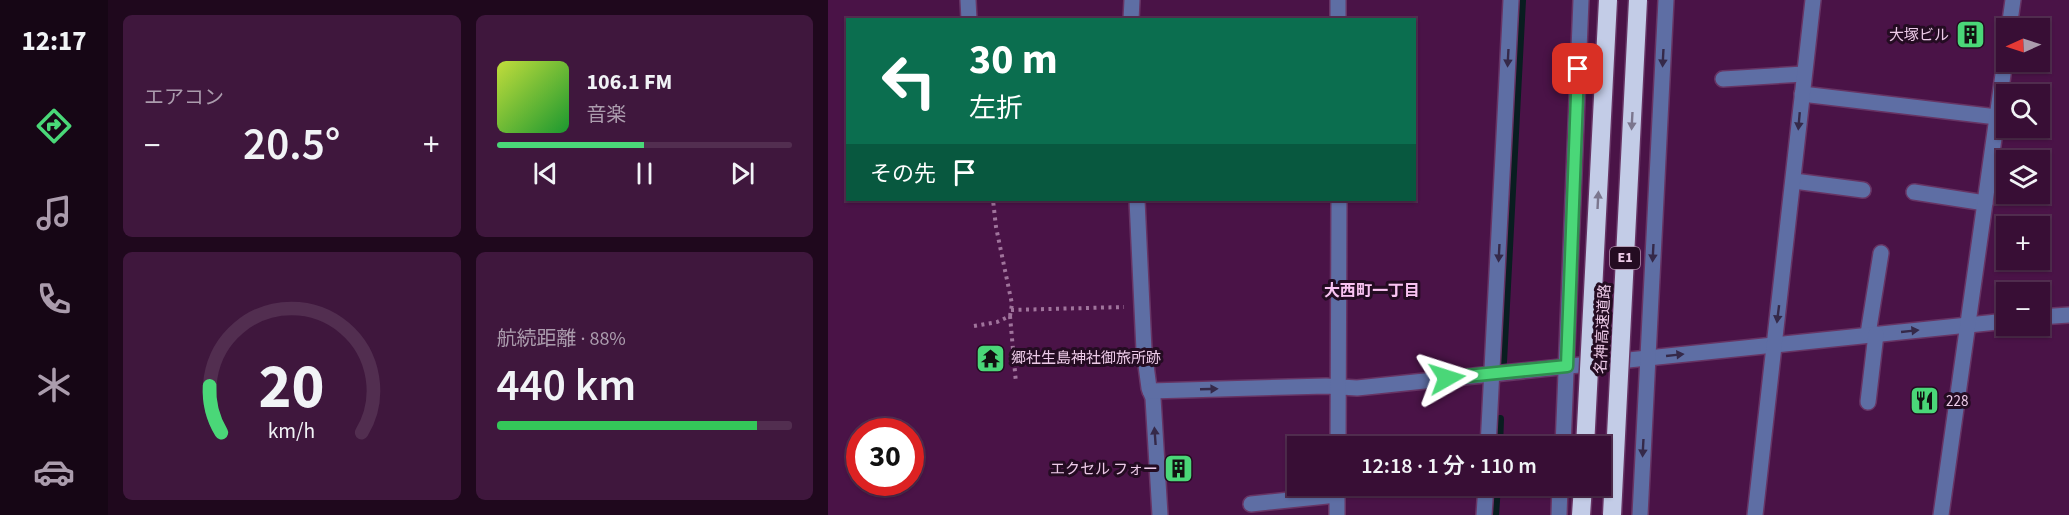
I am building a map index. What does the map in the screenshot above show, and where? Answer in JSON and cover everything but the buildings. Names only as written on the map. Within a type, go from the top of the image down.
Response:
[{"type":"highway","name":"名神高速道路","points":[[1586,436],[1608,0]]},
{"type":"highway","name":"名神高速道路","points":[[1612,515],[1638,0]]},
{"type":"highway","points":[[1581,515],[1582,496]]},
{"type":"street","points":[[968,0],[969,18]]},
{"type":"street","points":[[1131,18],[1132,0]]},
{"type":"street","points":[[1338,0],[1338,18]]},
{"type":"street","points":[[1489,436],[1511,0]]},
{"type":"street","points":[[1564,436],[1581,0]]},
{"type":"street","points":[[1640,515],[1666,0]]},
{"type":"street","points":[[1755,515],[1813,0]]},
{"type":"street","points":[[2010,18],[2013,0]]},
{"type":"street","points":[[1723,79],[1804,74]]},
{"type":"street","points":[[1802,94],[1996,117]]},
{"type":"street","points":[[1941,515],[1996,124]]},
{"type":"street","points":[[1794,181],[1863,190]]},
{"type":"street","points":[[1914,192],[1985,203]]},
{"type":"street","points":[[1137,201],[1144,350],[1153,398],[1160,515]]},
{"type":"street","points":[[1338,436],[1339,201]]},
{"type":"street","points":[[1868,402],[1872,334],[1881,253]]},
{"type":"street","points":[[2050,316],[2069,315]]},
{"type":"street","points":[[1150,391],[1357,388],[1996,322]]},
{"type":"street","points":[[1251,504],[1304,496]]},
{"type":"street","points":[[1337,496],[1337,515]]},
{"type":"street","points":[[1484,515],[1485,496]]},
{"type":"street","points":[[1559,515],[1560,496]]},
{"type":"path","points":[[993,201],[996,227],[1012,304],[1010,316],[1016,383]]},
{"type":"path","points":[[1011,310],[1142,306]]},
{"type":"path","points":[[974,327],[997,322],[1010,316]]},
{"type":"waterway","points":[[1503,362],[1522,0]]},
{"type":"waterway","points":[[1499,436],[1500,419]]},
{"type":"waterway","points":[[1495,515],[1496,496]]},
{"type":"place","name":"大塚ビル","points":[[1970,35]]},
{"type":"place","name":"郷社生島神社御旅所跡","points":[[990,358]]},
{"type":"place","name":"228","points":[[1925,401]]},
{"type":"place","name":"エクセル フォー","points":[[1179,469]]},
{"type":"district","name":"大西町一丁目","points":[[1372,291]]},
{"type":"route","points":[[1447,378],[1567,366],[1578,69]]}]
